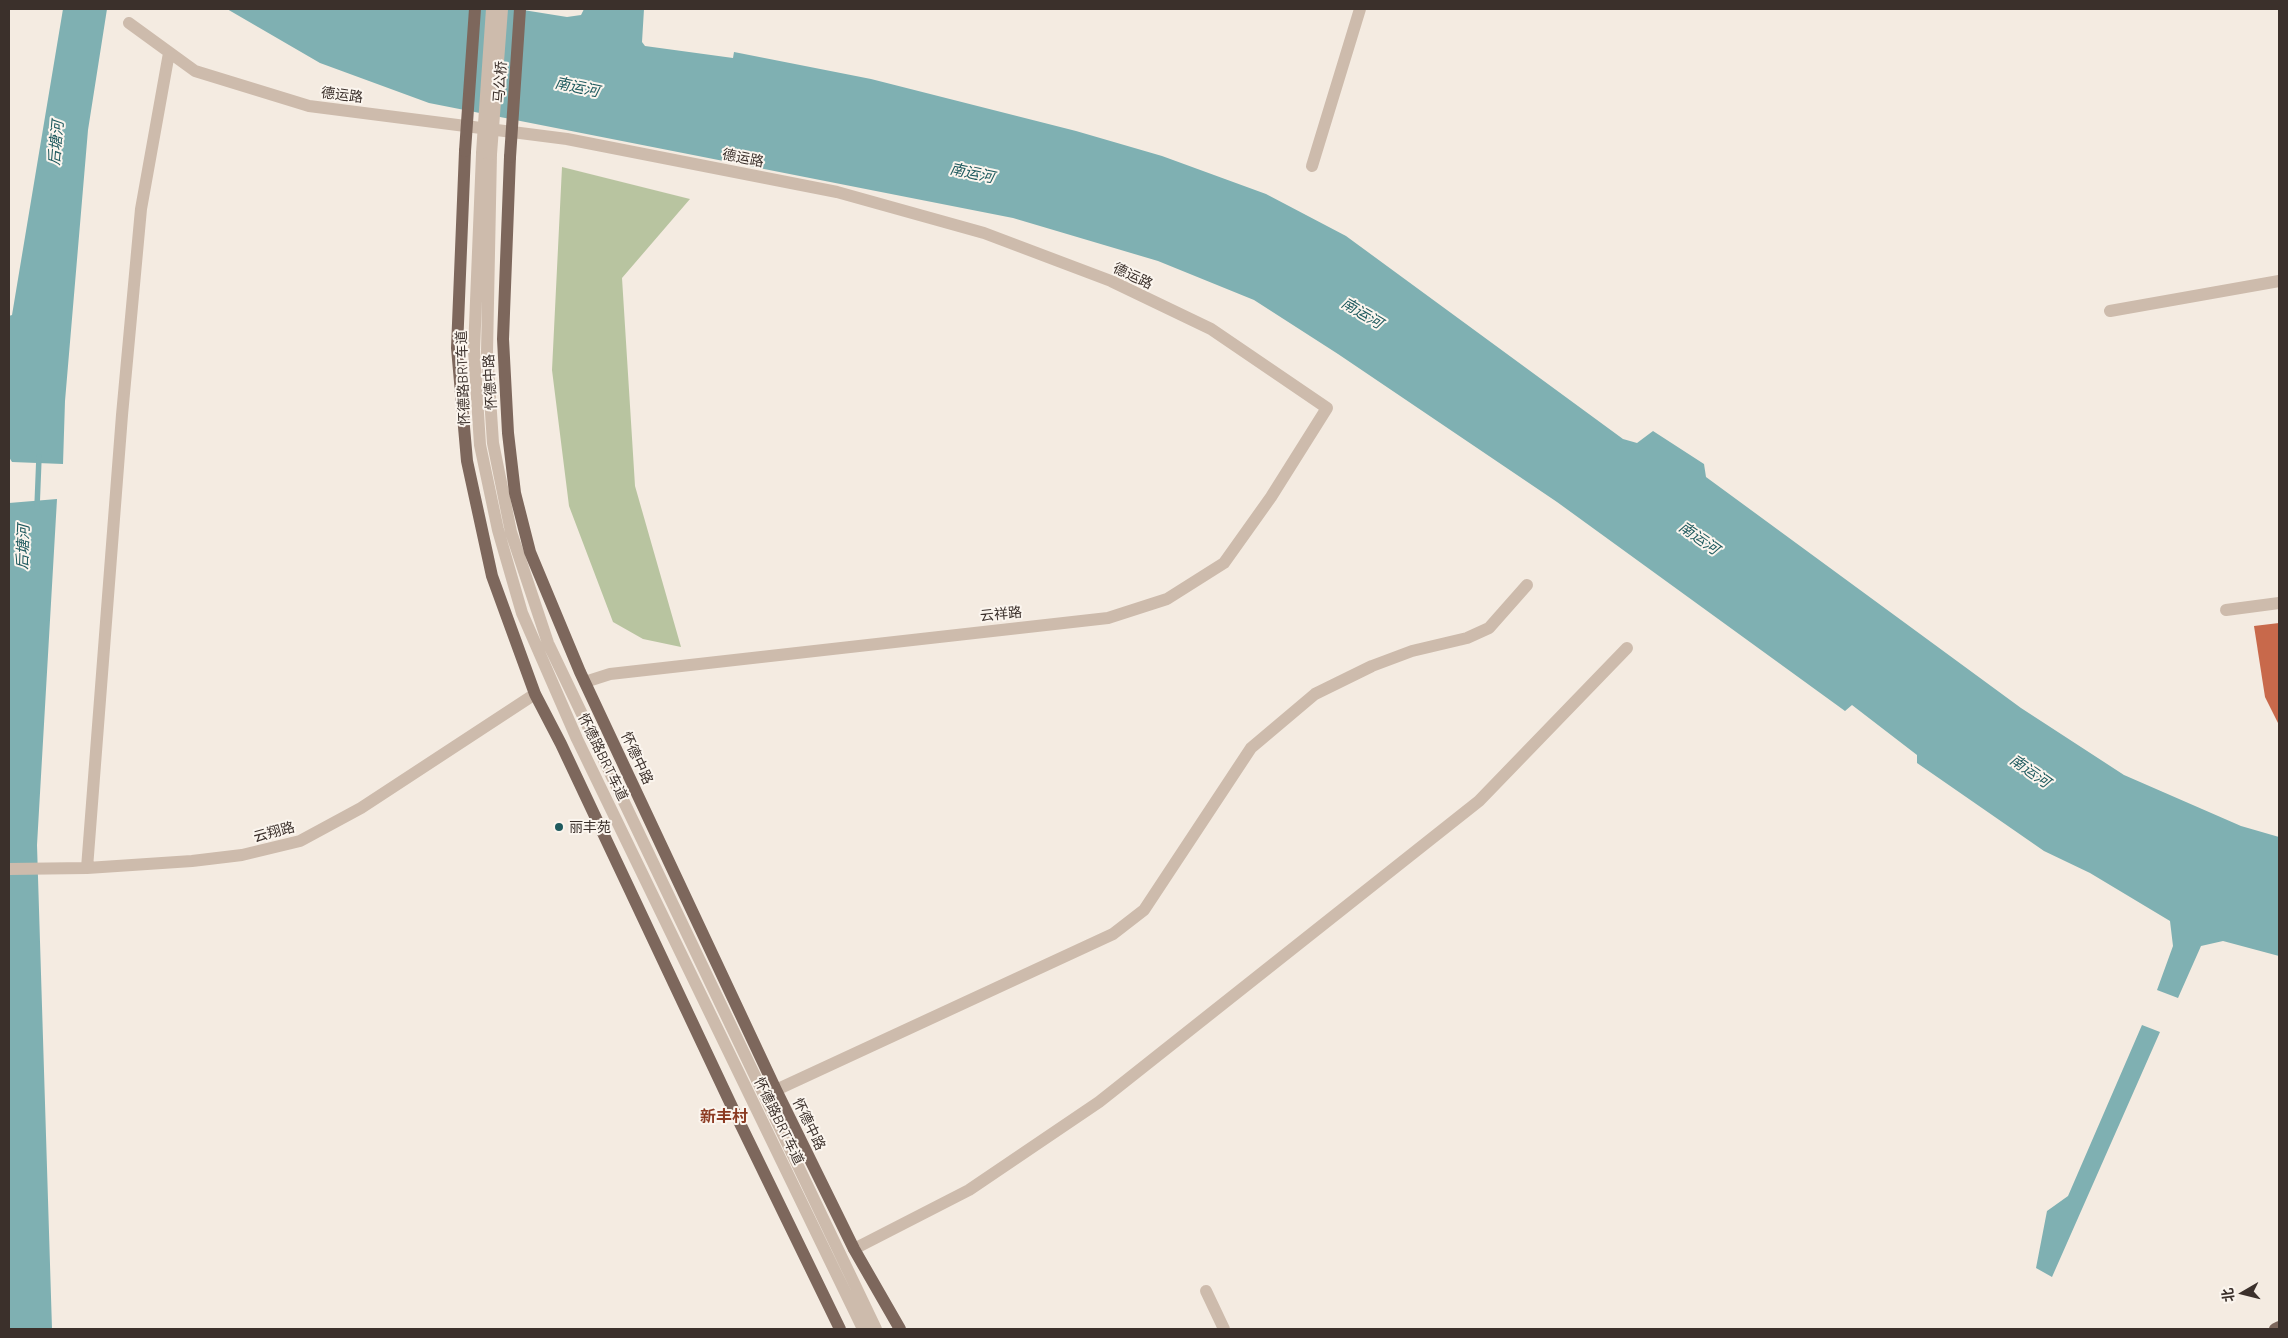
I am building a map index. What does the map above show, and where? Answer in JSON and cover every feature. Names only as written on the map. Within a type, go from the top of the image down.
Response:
[{"type":"main road","points":[[475,9],[465,151],[456,348],[467,461],[492,576],[536,694],[562,744],[729,1102],[840,1329]]},
{"type":"main road","name":"马公桥","points":[[510,157],[520,9]]},
{"type":"main road","name":"怀德中路","points":[[510,157],[503,339],[508,433],[515,493],[530,552],[585,682],[776,1090],[854,1249],[900,1329]]},
{"type":"main road","points":[[2275,1329],[2279,1327]]},
{"type":"street","name":"马公桥","points":[[487,154],[492,9]]},
{"type":"street","name":"马公桥","points":[[487,154],[502,9]]},
{"type":"street","points":[[1312,166],[1360,9]]},
{"type":"street","name":"德运路","points":[[129,23],[195,71],[309,106],[567,140],[837,192],[984,233],[1111,281],[1211,329],[1326,408]]},
{"type":"street","points":[[87,868],[122,415],[141,209],[169,53]]},
{"type":"street","name":"怀德路BRT车道","points":[[487,154],[474,350],[480,445],[498,530],[522,613],[576,739],[863,1329]]},
{"type":"street","name":"怀德路BRT车道","points":[[487,154],[487,352],[493,443],[510,532],[548,643],[876,1329]]},
{"type":"street","points":[[2110,311],[2279,281]]},
{"type":"street","name":"云祥路","points":[[585,682],[610,674],[1108,618],[1168,599],[1224,562],[1271,497],[1326,408]]},
{"type":"street","points":[[776,1090],[1113,934],[1144,910],[1251,748],[1315,694],[1372,666],[1412,652],[1467,638],[1489,628],[1527,585]]},
{"type":"street","points":[[2226,610],[2279,603]]},
{"type":"street","points":[[854,1249],[969,1190],[1099,1102],[1479,801],[1627,648]]},
{"type":"street","name":"云翔路","points":[[9,869],[87,868],[242,856],[300,841],[361,808],[536,694]]},
{"type":"street","points":[[1206,1291],[1224,1329]]},
{"type":"green space","points":[[562,167],[690,199],[622,278],[635,486],[681,647],[643,639],[613,622],[569,506],[552,370]]},
{"type":"water","points":[[63,9],[107,9],[88,130],[65,401],[63,464],[12,462],[9,457],[9,316],[12,315]]},
{"type":"water","name":"南运河","points":[[227,9],[517,9],[567,17],[581,15],[584,9],[644,9],[642,42],[645,46],[733,58],[734,52],[871,79],[1076,131],[1162,156],[1266,194],[1346,236],[1623,439],[1637,443],[1653,431],[1704,464],[1706,477],[2021,708],[2124,775],[2241,826],[2279,837],[2279,956],[2223,941],[2201,946],[2178,998],[2157,990],[2173,946],[2170,921],[2090,873],[2044,851],[1917,763],[1917,755],[1852,705],[1845,711],[1557,502],[1338,354],[1254,300],[1158,261],[1013,218],[429,103],[320,63]]},
{"type":"water","points":[[57,499],[37,845],[52,1329],[9,1329],[9,503]]},
{"type":"water","points":[[2142,1025],[2160,1032],[2052,1277],[2036,1268],[2047,1211],[2068,1196]]},
{"type":"building","points":[[2279,623],[2279,725],[2265,697],[2254,626]]},
{"type":"waterway","name":"后塘河","points":[[37,507],[39,457]]},
{"type":"place","name":"丽丰苑","points":[[559,827]]},
{"type":"district","name":"新丰村","points":[[724,1117]]}]
